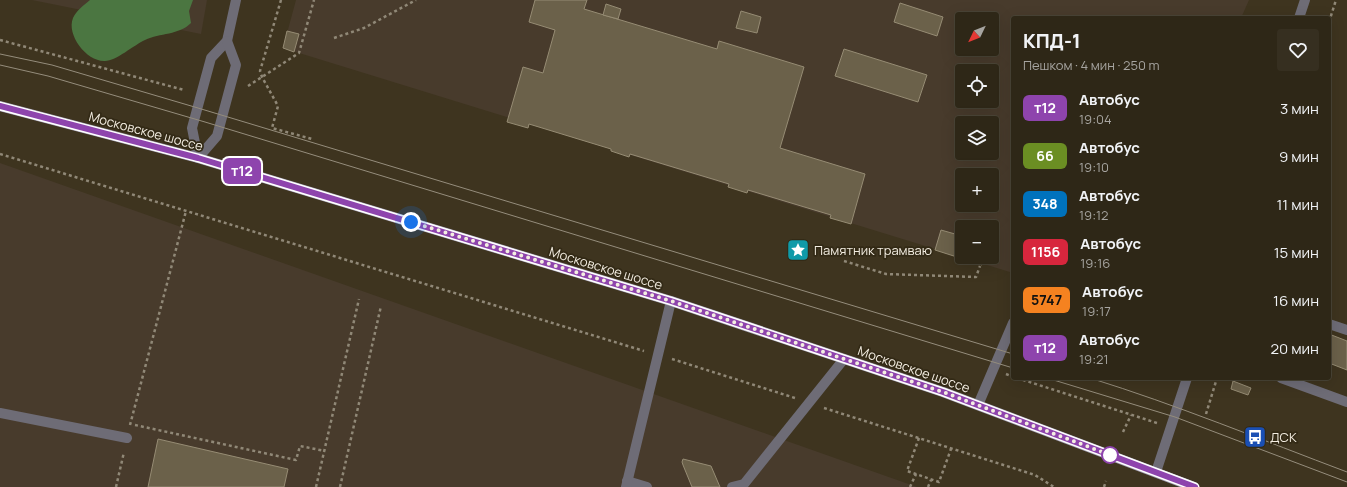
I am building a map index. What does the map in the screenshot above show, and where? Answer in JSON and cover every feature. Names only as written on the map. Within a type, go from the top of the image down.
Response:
[{"type":"main road","name":"Московское шоссе","points":[[0,106],[198,158],[671,301],[978,405],[1194,487]]},
{"type":"street","points":[[198,158],[192,128],[211,58],[227,41],[236,0]]},
{"type":"street","points":[[1300,16],[1305,0]]},
{"type":"street","points":[[198,158],[217,136],[236,65],[227,41]]},
{"type":"street","points":[[647,487],[627,484],[671,301]]},
{"type":"street","points":[[1331,325],[1347,330]]},
{"type":"street","points":[[978,405],[1009,341]]},
{"type":"street","points":[[732,487],[744,484],[844,359]]},
{"type":"street","points":[[1156,472],[1186,380]]},
{"type":"street","points":[[1287,380],[1347,402]]},
{"type":"street","points":[[0,413],[127,438]]},
{"type":"path","points":[[281,0],[260,71],[278,106],[272,128],[312,139]]},
{"type":"path","points":[[248,86],[299,53],[314,0]]},
{"type":"path","points":[[334,38],[364,28],[416,0]]},
{"type":"path","points":[[1331,16],[1336,0]]},
{"type":"path","points":[[0,40],[184,90]]},
{"type":"path","points":[[0,154],[658,355],[1035,475],[1054,487]]},
{"type":"path","points":[[116,487],[127,438],[186,211]]},
{"type":"path","points":[[844,261],[886,274],[976,277],[980,266]]},
{"type":"path","points":[[316,487],[359,299]]},
{"type":"path","points":[[340,487],[381,306]]},
{"type":"path","points":[[1024,380],[1171,427]]},
{"type":"path","points":[[1206,414],[1216,380]]},
{"type":"path","points":[[1123,432],[1131,415]]},
{"type":"path","points":[[131,424],[296,460],[300,446],[324,451]]},
{"type":"path","points":[[919,438],[907,471],[931,480],[939,482],[951,448]]},
{"type":"path","points":[[910,487],[916,474]]},
{"type":"path","points":[[928,487],[931,480]]},
{"type":"path","points":[[1104,487],[1106,481]]},
{"type":"shaded area","points":[[32,0],[207,0],[201,34]]},
{"type":"shaded area","points":[[296,0],[1249,0],[1242,16],[1011,16],[1011,272],[984,264],[999,264],[999,220],[955,220],[955,255],[283,48]]},
{"type":"shaded area","points":[[0,163],[917,487],[0,487]]},
{"type":"green space","points":[[90,0],[193,0],[189,11],[191,23],[181,30],[145,40],[120,56],[105,61],[98,60],[91,57],[80,46],[75,39],[72,25],[74,15]]},
{"type":"building","points":[[535,0],[587,0],[584,9],[717,49],[719,41],[804,67],[780,148],[865,174],[851,224],[830,218],[831,215],[748,190],[747,193],[728,187],[729,184],[630,154],[629,157],[611,151],[611,149],[529,124],[528,128],[507,122],[523,67],[543,73],[555,30],[529,22]]},
{"type":"building","points":[[900,3],[943,17],[937,36],[894,22]]},
{"type":"building","points":[[606,4],[621,9],[618,19],[603,15]]},
{"type":"building","points":[[741,11],[761,17],[757,33],[736,28]]},
{"type":"building","points":[[287,31],[299,34],[294,52],[283,48]]},
{"type":"building","points":[[844,49],[927,75],[918,102],[835,76]]},
{"type":"building","points":[[941,230],[955,234],[955,256],[935,250]]},
{"type":"building","points":[[1331,335],[1347,341],[1347,370],[1331,364]]},
{"type":"building","points":[[1233,381],[1251,388],[1248,395],[1231,389]]},
{"type":"building","points":[[158,439],[288,469],[284,487],[148,487]]},
{"type":"building","points":[[683,459],[711,466],[720,487],[692,487],[682,462]]},
{"type":"tram line","points":[[0,54],[52,65],[198,108],[1011,353]]},
{"type":"tram line","points":[[0,65],[48,76],[205,122],[1011,367]]},
{"type":"tram line","points":[[1054,380],[1175,417],[1347,482]]},
{"type":"tram line","points":[[1097,380],[1187,411],[1347,472]]},
{"type":"bus line","name":"т12","points":[[0,106],[198,158],[671,301],[943,392],[1195,487]]},
{"type":"place","name":"Памятник трамваю","points":[[798,250]]},
{"type":"place","name":"ДСК","points":[[1255,437]]},
{"type":"route","points":[[411,222],[671,301],[943,392],[1113,456],[1110,455]]}]
